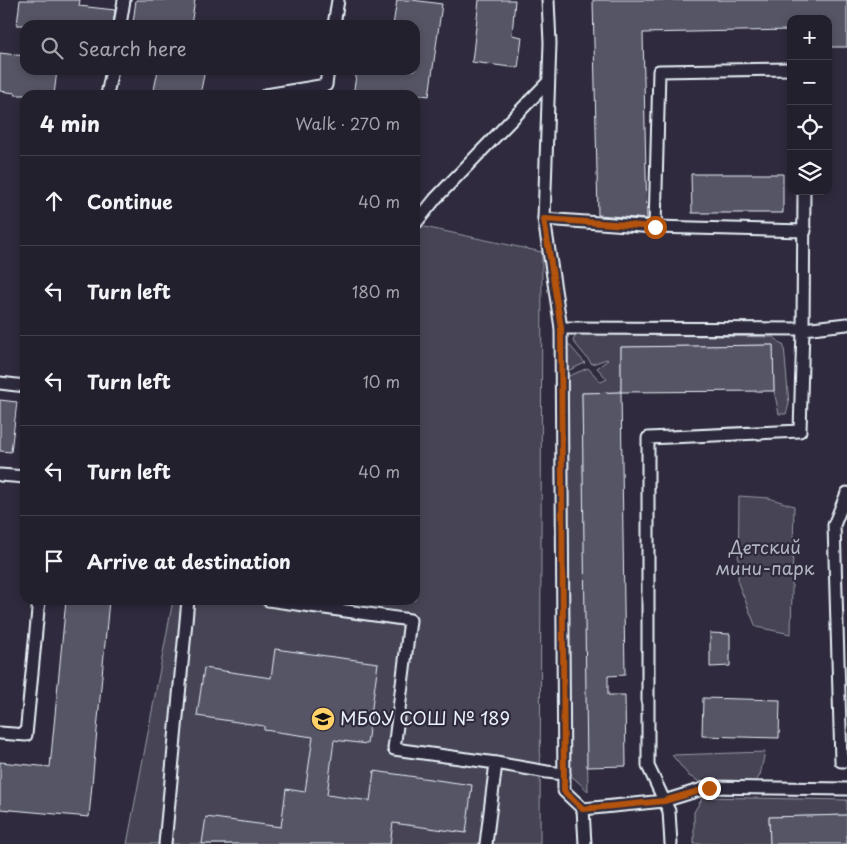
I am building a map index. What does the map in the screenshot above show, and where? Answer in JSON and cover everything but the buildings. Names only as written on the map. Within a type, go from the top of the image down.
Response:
[{"type":"lane","points":[[121,20],[124,0]]},
{"type":"lane","points":[[335,20],[338,0]]},
{"type":"lane","points":[[548,0],[550,43],[544,219],[561,328],[564,791],[583,809],[585,844]]},
{"type":"lane","points":[[655,227],[659,71],[787,70]]},
{"type":"lane","points":[[108,90],[111,75]]},
{"type":"lane","points":[[296,90],[326,85],[327,75]]},
{"type":"lane","points":[[420,218],[436,198],[548,82]]},
{"type":"lane","points":[[670,844],[669,811],[648,766],[648,438],[800,431],[805,231],[804,195]]},
{"type":"lane","points":[[544,219],[655,227],[805,231]]},
{"type":"lane","points":[[561,328],[803,329],[847,324]]},
{"type":"lane","points":[[0,383],[20,385]]},
{"type":"lane","points":[[0,475],[20,477]]},
{"type":"lane","points":[[847,493],[834,525],[841,761],[847,761]]},
{"type":"lane","points":[[0,733],[26,735],[39,605]]},
{"type":"lane","points":[[165,844],[188,605]]},
{"type":"lane","points":[[304,605],[410,620],[394,749],[496,762],[564,774]]},
{"type":"lane","points":[[486,844],[496,762]]},
{"type":"lane","points":[[583,809],[664,801],[709,788],[847,789]]},
{"type":"green space","points":[[420,226],[542,252],[540,844],[127,844],[172,605],[420,605]]},
{"type":"green space","points":[[576,334],[774,337],[784,346],[789,404],[786,414],[779,414],[774,391],[773,345],[621,347],[621,392],[582,393],[588,791],[567,772],[564,378],[588,368],[601,382],[607,379],[597,368],[608,360],[592,364],[573,341]]},
{"type":"green space","points":[[566,341],[585,363],[563,373]]},
{"type":"green space","name":"Детский мини-парк","points":[[739,496],[769,498],[794,506],[791,634],[756,627],[738,583]]},
{"type":"green space","points":[[765,752],[760,775],[755,783],[700,782],[689,776],[672,755]]},
{"type":"green space","points":[[703,797],[847,800],[847,815],[769,817],[770,844],[694,844],[694,812]]},
{"type":"place","name":"МБОУ СОШ № 189","points":[[323,719]]},
{"type":"route","points":[[655,227],[544,219],[561,328],[564,791],[583,809],[664,801],[709,788]]}]
